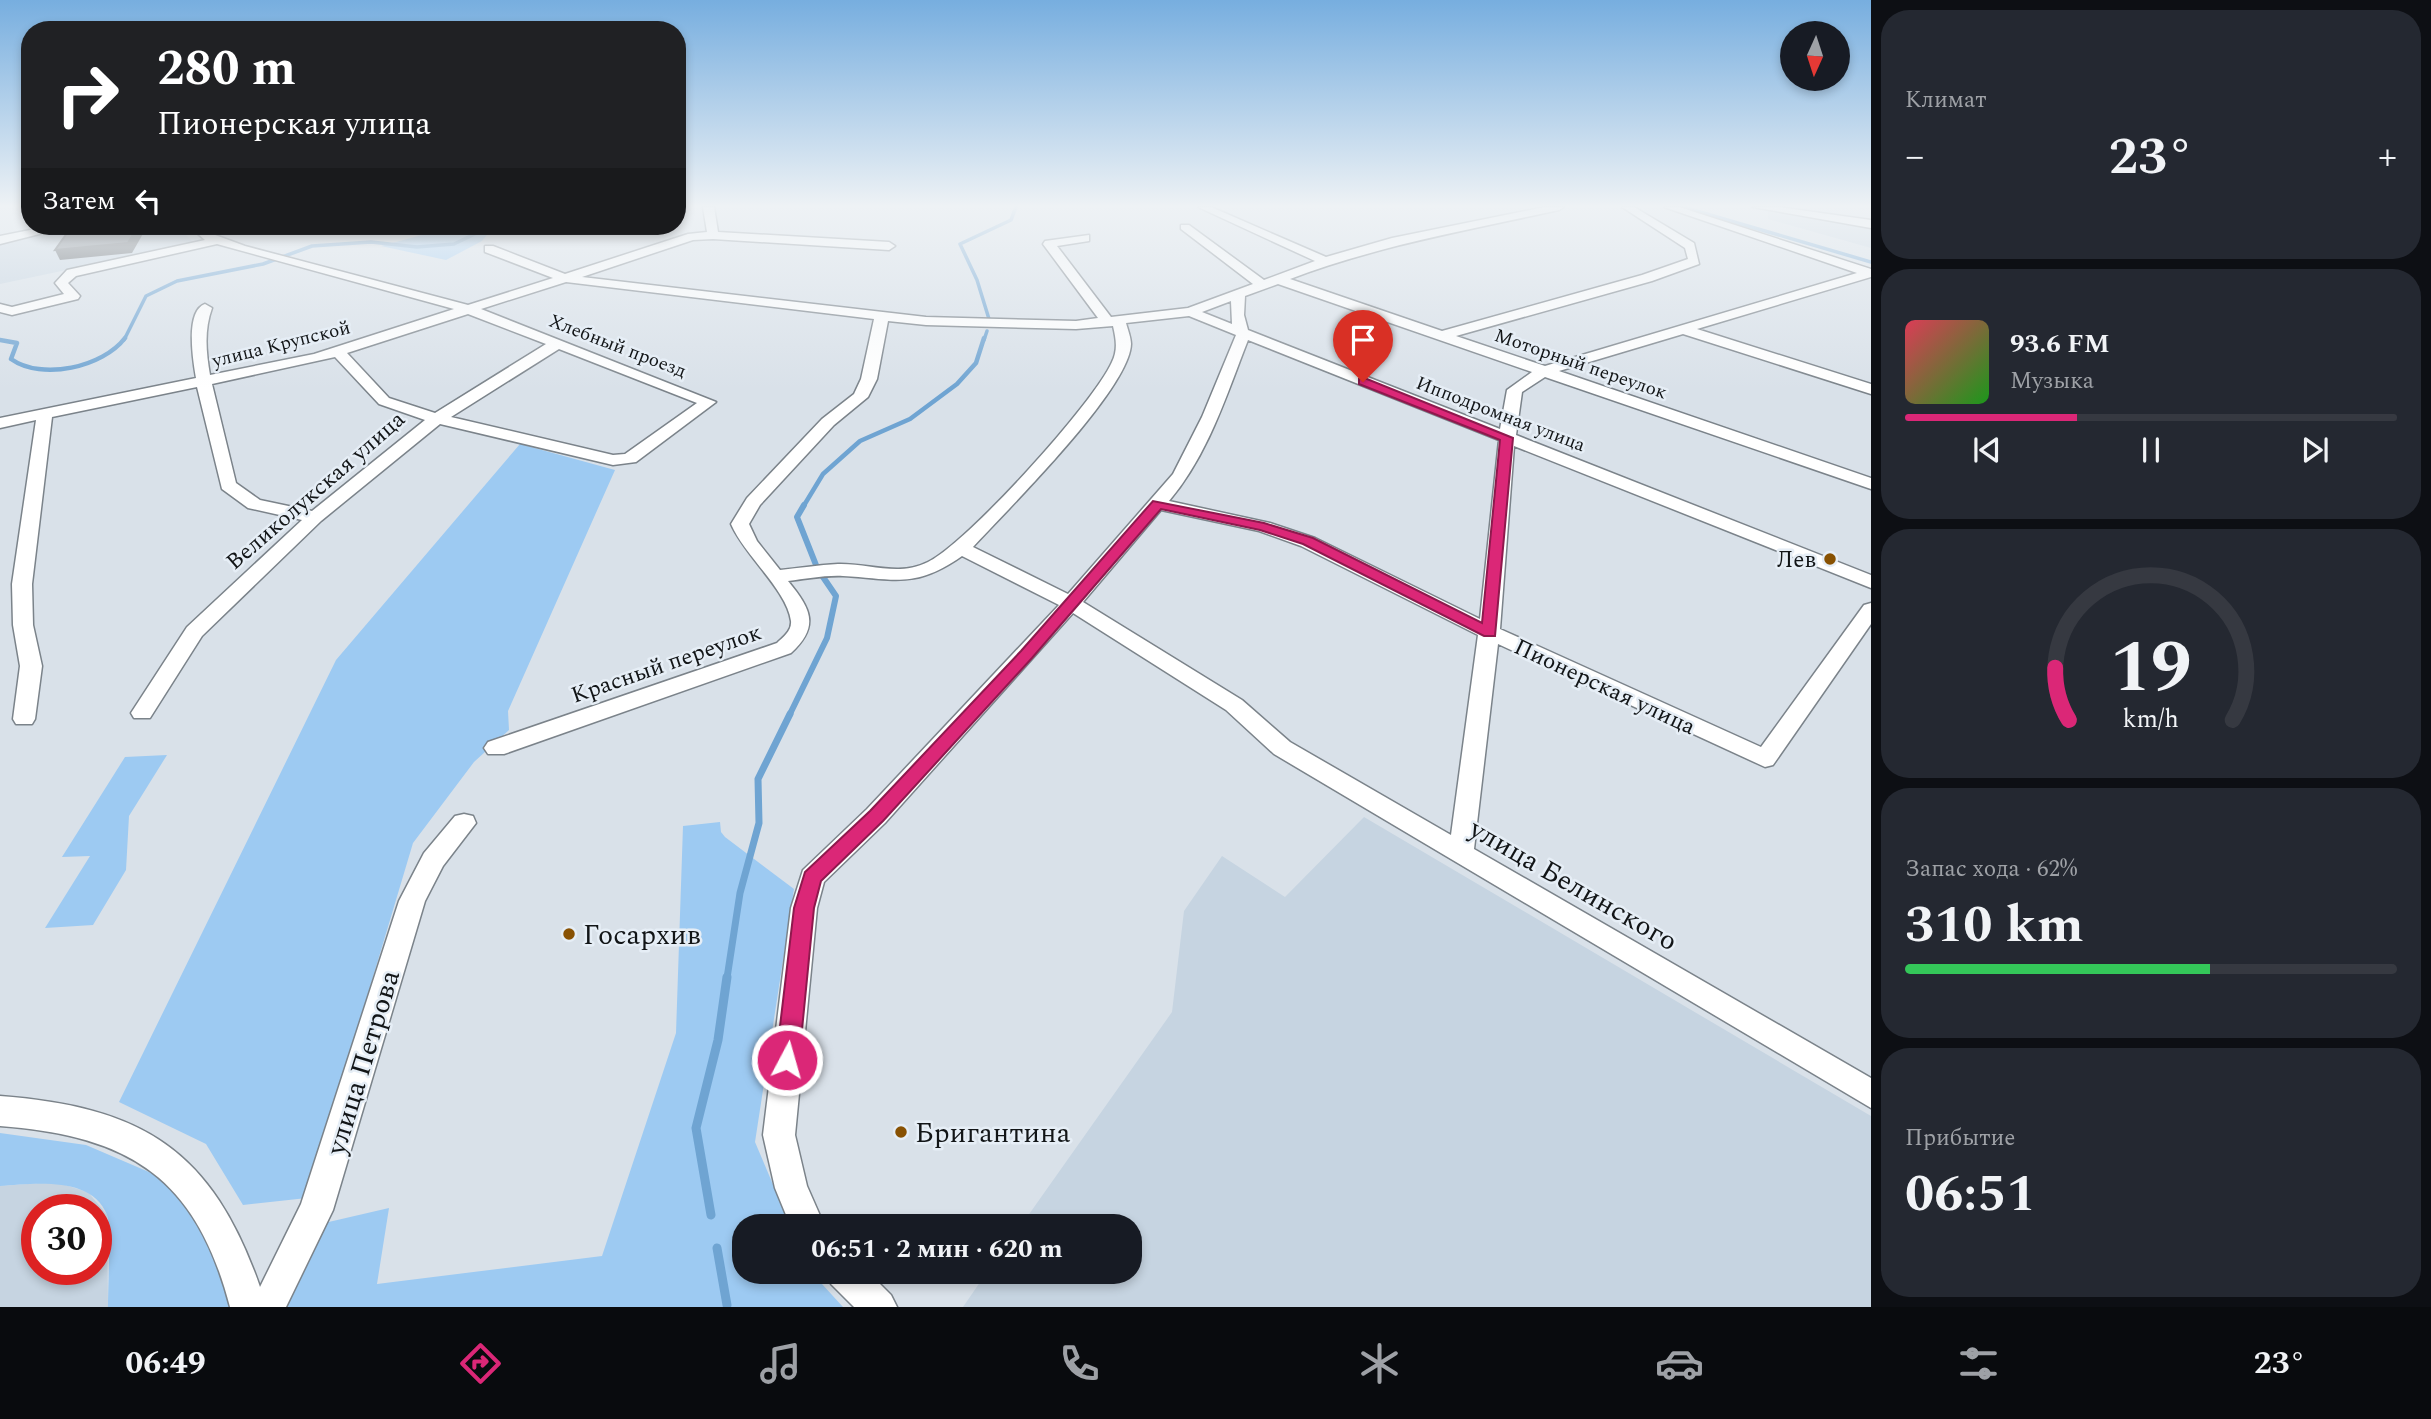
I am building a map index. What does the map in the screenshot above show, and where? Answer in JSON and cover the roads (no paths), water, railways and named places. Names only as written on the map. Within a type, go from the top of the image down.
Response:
[{"type":"street","points":[[0,308],[12,311],[73,296],[61,283],[72,273],[94,268]]},
{"type":"street","name":"Хлебный проезд","points":[[311,268],[468,309],[708,402],[631,458],[613,460],[437,419]]},
{"type":"street","points":[[539,268],[565,278],[969,324],[1113,323],[1190,312],[1307,268]]},
{"type":"street","name":"улица Крупской","points":[[0,423],[337,351],[596,268]]},
{"type":"street","points":[[776,576],[841,570],[884,576],[911,574],[935,566],[961,548],[1073,430],[1119,363],[1124,344],[1113,323],[1068,268]]},
{"type":"street","name":"Моторный переулок","points":[[1248,268],[1270,282],[1440,336],[1871,484]]},
{"type":"street","points":[[1440,336],[1675,268]]},
{"type":"street","points":[[1461,855],[1489,632],[1507,438],[1515,390],[1542,372],[1870,273]]},
{"type":"street","points":[[802,1214],[791,1188],[779,1135],[804,908],[812,877],[876,816],[1026,654],[1181,476],[1210,417],[1243,335],[1238,326],[1236,304],[1239,295]]},
{"type":"street","points":[[205,308],[198,320],[197,330],[205,381],[228,485],[254,503],[315,517]]},
{"type":"street","name":"Ипподромная улица","points":[[1190,312],[1871,582]]},
{"type":"street","name":"Красный переулок","points":[[496,748],[785,648],[798,635],[801,622],[790,596],[748,542],[740,524],[753,502],[828,422],[860,397],[869,379],[882,316]]},
{"type":"street","points":[[1685,330],[1871,389]]},
{"type":"street","name":"Великолукская улица","points":[[142,713],[194,632],[315,517],[437,419],[557,344]]},
{"type":"street","points":[[337,351],[384,401],[437,419]]},
{"type":"street","points":[[24,719],[31,666],[23,625],[22,584],[45,413]]},
{"type":"street","name":"Пионерская улица","points":[[1157,504],[1264,527],[1308,541],[1489,632],[1765,759],[1871,609]]},
{"type":"street","name":"улица Белинского","points":[[961,548],[1069,602],[1234,705],[1282,748],[1871,1094]]},
{"type":"street","name":"улица Петрова","points":[[268,1307],[316,1210],[412,901],[433,860],[464,823]]},
{"type":"street","points":[[0,1111],[83,1124],[122,1136],[180,1173],[227,1242],[248,1307]]},
{"type":"street","points":[[855,1284],[879,1307]]},
{"type":"waterway","points":[[125,338],[146,296],[177,281],[243,268]]},
{"type":"waterway","points":[[971,268],[989,319]]},
{"type":"waterway","points":[[984,340],[987,331]]},
{"type":"waterway","points":[[0,340],[17,343],[11,359],[24,366],[55,370],[71,368],[102,357],[125,338]]},
{"type":"waterway","points":[[803,507],[823,474],[860,441],[910,419],[957,384],[976,363],[984,338]]},
{"type":"waterway","points":[[804,505],[797,517],[816,565]]},
{"type":"waterway","points":[[789,716],[827,638],[836,596],[823,577]]},
{"type":"waterway","points":[[727,978],[740,893],[759,823],[758,779],[790,714]]},
{"type":"waterway","points":[[711,1215],[696,1128],[718,1040],[727,977]]},
{"type":"waterway","points":[[717,1248],[727,1305]]},
{"type":"place","name":"Лев","points":[[1830,559]]},
{"type":"place","name":"Госархив","points":[[569,934]]},
{"type":"place","name":"Бригантина","points":[[901,1132]]}]
